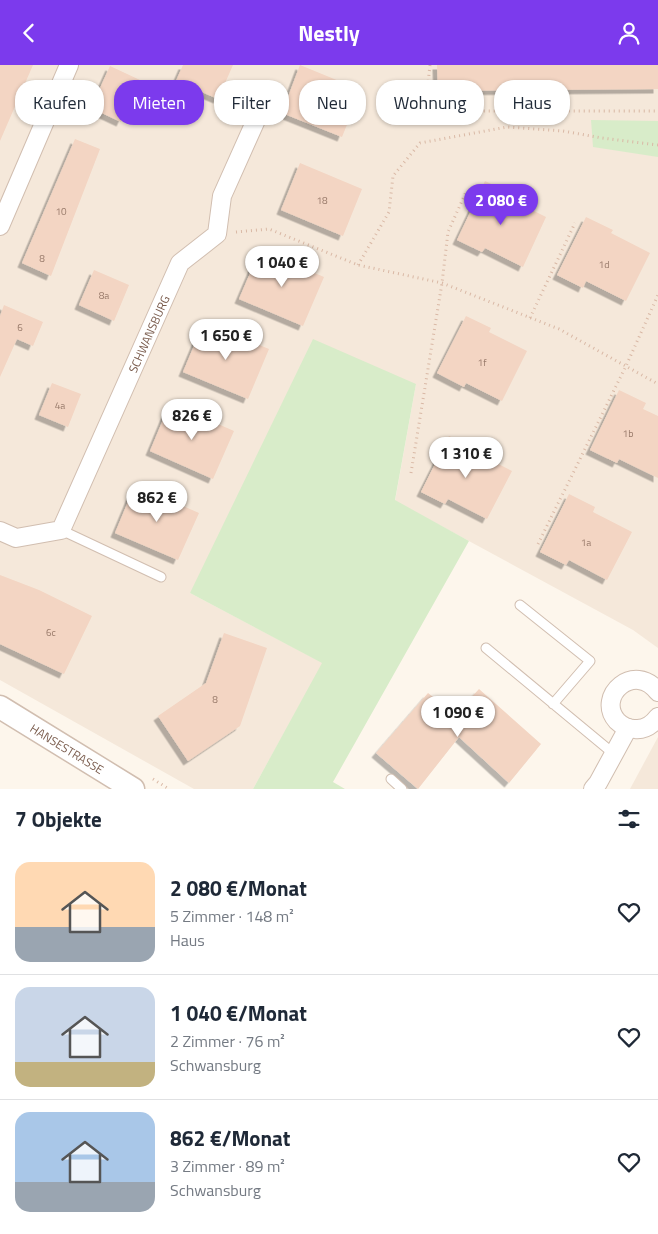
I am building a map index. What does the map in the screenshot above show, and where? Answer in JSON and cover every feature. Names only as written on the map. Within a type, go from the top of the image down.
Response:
[{"type":"street","points":[[0,226],[69,65]]},
{"type":"street","points":[[217,234],[222,196],[254,125]]},
{"type":"street","name":"SCHWANSBURG","points":[[61,530],[180,263],[217,234]]},
{"type":"street","points":[[0,531],[16,538],[61,530]]},
{"type":"street","points":[[657,687],[649,682],[636,679],[624,683],[614,692],[612,700],[613,713],[618,721],[628,728],[645,728],[658,717]]},
{"type":"street","name":"HANSESTRASSE","points":[[0,707],[133,789]]},
{"type":"street","points":[[593,789],[628,728]]},
{"type":"lane","points":[[61,530],[161,577]]},
{"type":"lane","points":[[520,605],[590,661],[553,704]]},
{"type":"lane","points":[[486,649],[614,754]]},
{"type":"lane","points":[[391,779],[402,789]]},
{"type":"path","points":[[430,65],[425,111],[658,111]]},
{"type":"path","points":[[358,265],[389,212],[393,176],[420,143],[507,127],[563,131],[658,145]]},
{"type":"path","points":[[411,473],[442,283],[448,232],[466,192]]},
{"type":"path","points":[[530,318],[575,223]]},
{"type":"path","points":[[217,234],[269,229],[358,265],[442,283],[559,329],[658,384]]},
{"type":"path","points":[[538,544],[626,366],[658,295]]},
{"type":"shaded area","points":[[0,65],[658,65],[658,648],[633,630],[395,501],[416,384],[190,593],[323,663],[253,789],[194,789],[0,680]]},
{"type":"shaded area","points":[[658,737],[658,789],[630,789]]},
{"type":"green space","points":[[591,120],[658,121],[658,157],[593,147]]},
{"type":"green space","points":[[313,339],[416,384],[395,500],[469,541],[333,782],[345,789],[253,789],[322,663],[190,593]]},
{"type":"building","points":[[0,65],[33,65],[26,80],[15,80],[15,106],[0,141]]},
{"type":"building","points":[[183,65],[233,65],[226,80],[214,80],[214,97],[204,93],[204,80],[176,80]]},
{"type":"building","points":[[300,65],[337,80],[299,80],[299,120],[289,116],[289,94]]},
{"type":"building","points":[[437,65],[658,65],[658,89],[570,90],[570,80],[494,80],[494,90],[484,91],[484,80],[438,80]]},
{"type":"building","points":[[110,66],[140,80],[114,80],[114,119],[104,114],[104,80]]},
{"type":"building","points":[[312,125],[347,125],[342,137]]},
{"type":"building","points":[[75,139],[100,149],[51,276],[22,263]]},
{"type":"building","points":[[300,163],[362,189],[343,236],[281,210]]},
{"type":"building","points":[[485,181],[510,193],[508,198],[546,217],[523,267],[485,248],[482,252],[457,240]]},
{"type":"building","points":[[586,217],[613,230],[611,233],[650,253],[626,301],[586,281],[583,288],[557,275]]},
{"type":"building","points":[[260,250],[324,277],[303,326],[239,299]]},
{"type":"building","points":[[94,270],[129,285],[114,321],[79,305]]},
{"type":"building","points":[[4,305],[43,322],[33,346],[17,339],[0,377],[0,316]]},
{"type":"building","points":[[466,316],[491,328],[489,332],[527,351],[502,401],[466,383],[464,387],[437,373]]},
{"type":"building","points":[[204,322],[269,349],[248,399],[183,372]]},
{"type":"building","points":[[52,383],[81,394],[68,427],[39,415]]},
{"type":"building","points":[[619,390],[646,403],[643,409],[658,416],[658,478],[619,459],[617,463],[590,450]]},
{"type":"building","points":[[170,403],[234,431],[213,479],[150,451]]},
{"type":"building","points":[[449,436],[474,448],[473,451],[512,471],[487,519],[448,499],[445,504],[421,492]]},
{"type":"building","points":[[135,485],[199,513],[178,560],[115,533]]},
{"type":"building","points":[[569,494],[595,507],[593,512],[632,532],[607,580],[569,560],[566,565],[540,552]]},
{"type":"building","points":[[0,575],[39,590],[92,616],[64,674],[0,644]]},
{"type":"building","points":[[224,633],[267,648],[240,726],[188,761],[158,716],[206,683]]},
{"type":"building","points":[[479,689],[541,744],[509,783],[459,737],[418,789],[376,753],[428,693],[445,706],[467,702]]}]
